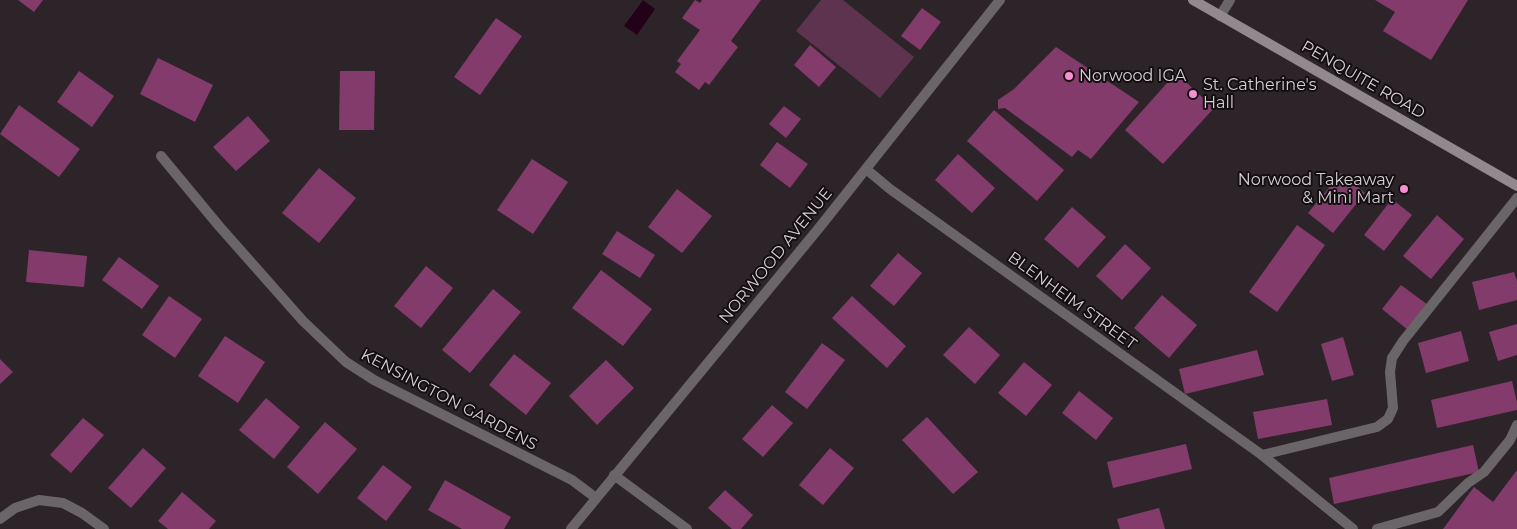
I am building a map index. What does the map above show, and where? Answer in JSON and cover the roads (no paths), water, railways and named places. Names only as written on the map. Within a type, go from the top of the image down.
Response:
[{"type":"street","name":"NORWOOD AVENUE","points":[[571,529],[866,169],[1000,0]]},
{"type":"street","name":"PENQUITE ROAD","points":[[1193,0],[1517,186]]},
{"type":"street","points":[[1220,16],[1230,0]]},
{"type":"street","name":"KENSINGTON GARDENS","points":[[161,156],[303,321],[346,362],[374,380],[572,480],[596,498]]},
{"type":"street","name":"BLENHEIM STREET","points":[[866,169],[890,189],[1262,455],[1353,529]]},
{"type":"street","points":[[1262,455],[1377,427],[1388,419],[1392,408],[1390,372],[1392,358],[1403,341],[1517,198]]},
{"type":"street","points":[[1377,529],[1438,512],[1468,483],[1484,472],[1510,440],[1517,426]]},
{"type":"street","points":[[614,475],[687,529]]},
{"type":"street","points":[[0,519],[15,508],[40,500],[63,503],[82,513],[104,529]]},
{"type":"place","name":"Norwood IGA","points":[[1069,76]]},
{"type":"place","name":"St. Catherine's Hall","points":[[1193,94]]},
{"type":"place","name":"Norwood Takeaway & Mini Mart","points":[[1404,189]]}]
